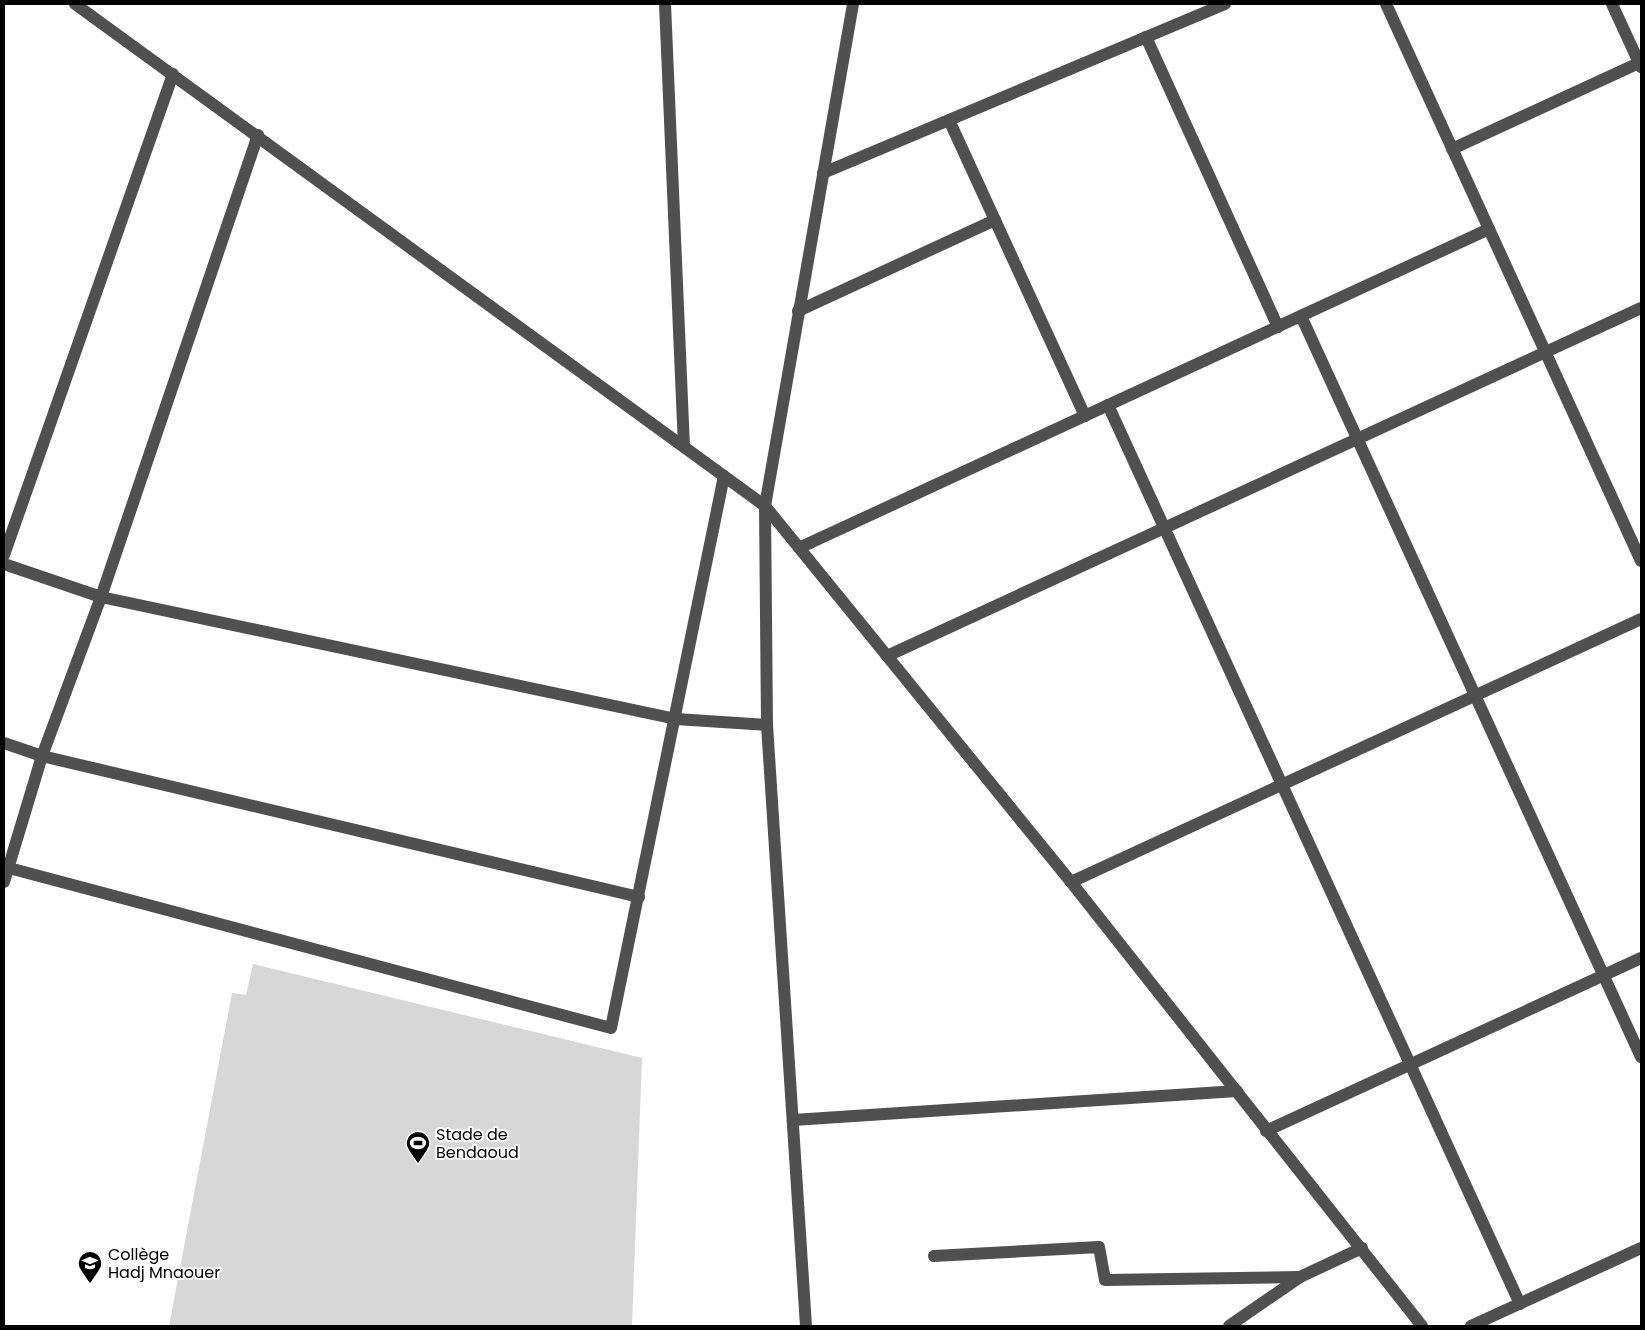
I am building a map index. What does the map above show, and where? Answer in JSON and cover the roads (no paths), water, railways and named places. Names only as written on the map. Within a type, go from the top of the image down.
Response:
[{"type":"street","points":[[75,4],[258,135],[765,506],[1071,882],[1422,1326]]},
{"type":"street","points":[[665,4],[684,447]]},
{"type":"street","points":[[806,1326],[767,725],[765,506],[853,4]]},
{"type":"street","points":[[823,173],[1225,4]]},
{"type":"street","points":[[1386,4],[1641,561]]},
{"type":"street","points":[[1452,149],[1641,64],[1612,4]]},
{"type":"street","points":[[1146,37],[1278,327]]},
{"type":"street","points":[[4,555],[173,74]]},
{"type":"street","points":[[950,120],[1085,416]]},
{"type":"street","points":[[4,882],[42,756],[101,596],[258,135]]},
{"type":"street","points":[[798,311],[995,220]]},
{"type":"street","points":[[800,548],[1489,229]]},
{"type":"street","points":[[887,656],[1641,308]]},
{"type":"street","points":[[1301,316],[1641,1057]]},
{"type":"street","points":[[1108,405],[1520,1304]]},
{"type":"street","points":[[9,868],[611,1028],[676,719],[724,476]]},
{"type":"street","points":[[4,564],[101,596],[676,719],[767,725]]},
{"type":"street","points":[[1071,882],[1641,619]]},
{"type":"street","points":[[4,743],[42,756],[639,896]]},
{"type":"street","points":[[1266,1131],[1641,958]]},
{"type":"street","points":[[794,1120],[1237,1091]]},
{"type":"street","points":[[934,1256],[1099,1248],[1105,1280],[1300,1277]]},
{"type":"street","points":[[1230,1326],[1300,1277],[1362,1248]]},
{"type":"street","points":[[1471,1326],[1641,1248]]},
{"type":"place","name":"Stade de Bendaoud","points":[[418,1164]]},
{"type":"place","name":"Collège Hadj Mnaouer","points":[[90,1284]]}]
